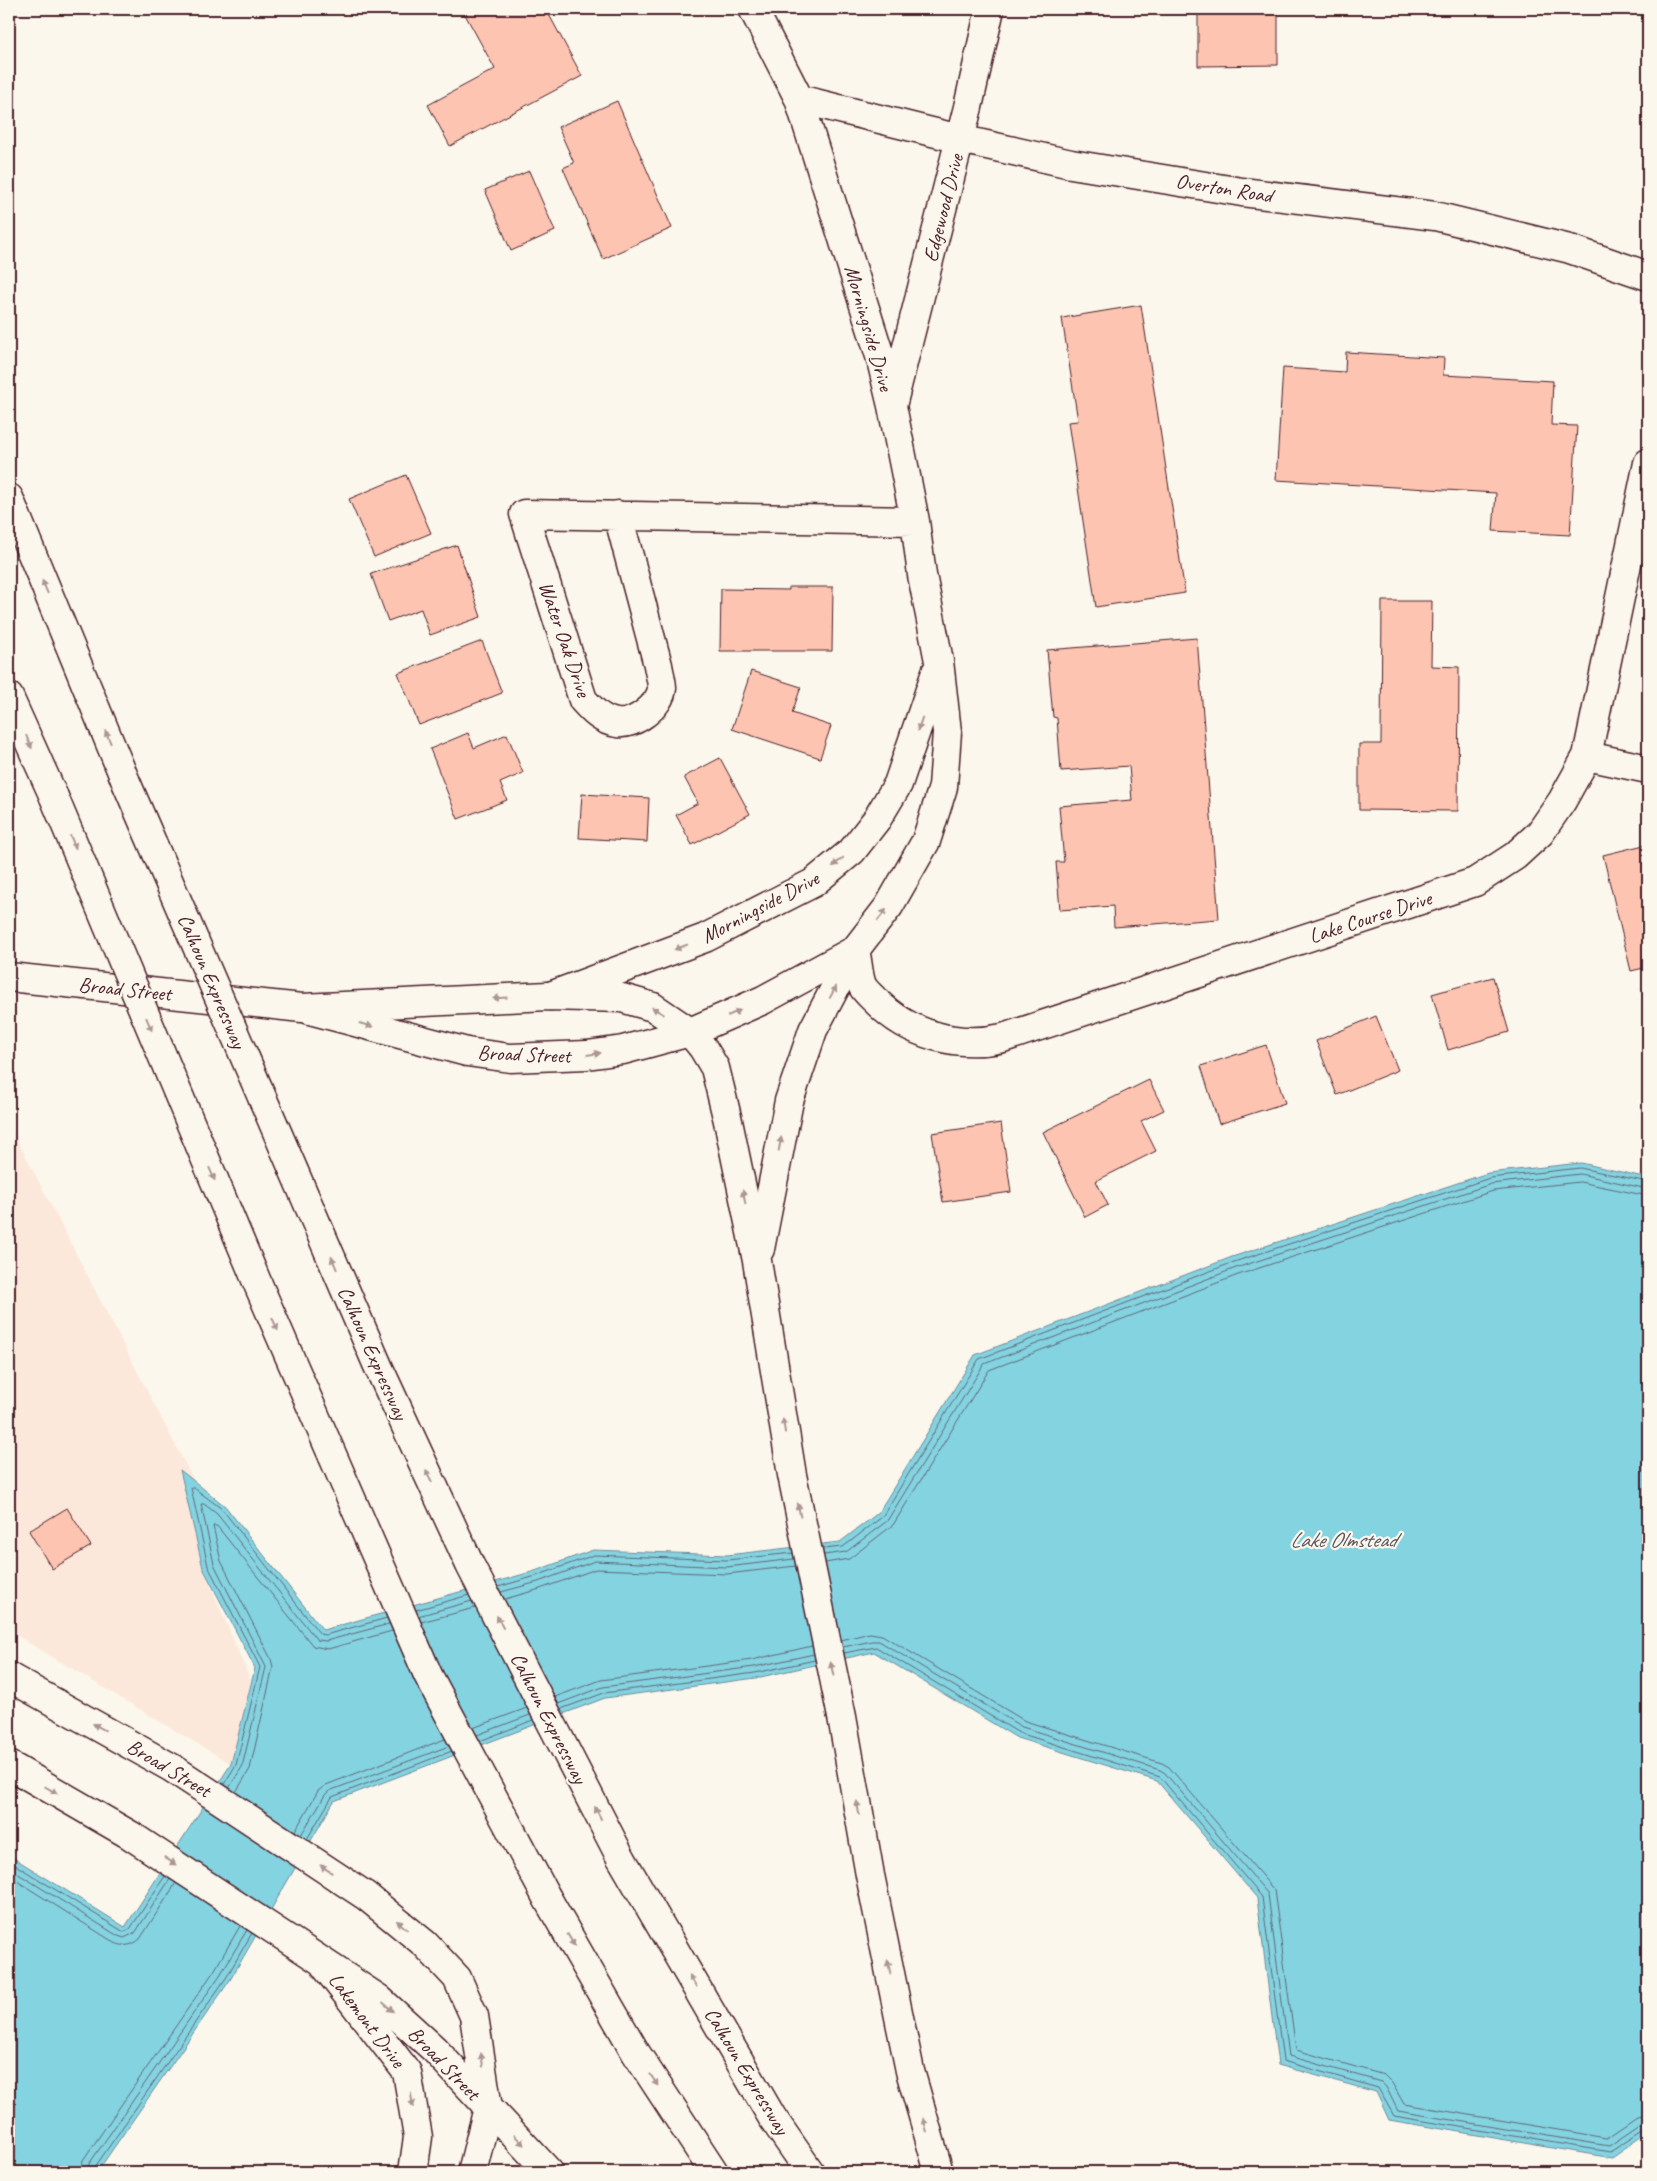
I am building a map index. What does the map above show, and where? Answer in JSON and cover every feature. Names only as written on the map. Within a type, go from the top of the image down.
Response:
[{"type":"main road","name":"Morningside Drive","points":[[690,1032],[763,1000],[855,950],[889,906],[926,841],[943,787],[947,732],[939,661],[922,575],[915,521],[880,356],[799,99],[753,9]]},
{"type":"main road","name":"Edgewood Drive","points":[[892,406],[960,139],[990,9]]},
{"type":"main road","name":"Overton Road","points":[[799,99],[1071,164],[1242,192],[1435,216],[1570,249],[1648,276]]},
{"type":"main road","name":"Lake Course Drive","points":[[855,950],[863,987],[886,1011],[922,1033],[959,1042],[982,1042],[1003,1038],[1475,882],[1515,856],[1540,832],[1562,801],[1587,756],[1648,463]]},
{"type":"main road","name":"Calhoun Expressway","points":[[9,498],[126,782],[378,1366],[470,1565],[620,1856],[772,2117],[810,2172]]},
{"type":"main road","name":"Water Oak Drive","points":[[618,515],[658,665],[662,690],[651,710],[638,719],[619,724],[599,717],[583,700],[524,514],[618,515],[915,521]]},
{"type":"main road","name":"Morningside Drive","points":[[548,996],[705,938],[813,883],[852,851],[877,819],[898,784],[920,724],[939,661]]},
{"type":"main road","points":[[9,698],[54,797],[257,1282],[428,1675],[547,1898],[636,2053],[714,2172]]},
{"type":"main road","points":[[1587,756],[1648,769]]},
{"type":"main road","points":[[758,1261],[789,1101],[813,1030],[855,950]]},
{"type":"main road","name":"Broad Street","points":[[9,977],[302,1008],[548,996]]},
{"type":"main road","points":[[548,996],[622,998],[653,1007],[690,1032],[703,1048],[714,1068],[728,1121],[758,1261],[792,1475],[842,1717],[870,1875],[910,2071],[939,2172]]},
{"type":"main road","name":"Broad Street","points":[[302,1008],[467,1052],[510,1058],[587,1055],[623,1050],[690,1032]]},
{"type":"main road","name":"Broad Street","points":[[9,1677],[172,1768],[366,1896],[425,1944],[456,1978],[474,2016],[488,2108]]},
{"type":"main road","name":"Broad Street","points":[[9,1765],[130,1835],[379,1999],[434,2049],[488,2108]]},
{"type":"main road","name":"Lakemont Drive","points":[[320,1959],[407,2072],[418,2137],[413,2172]]},
{"type":"main road","points":[[472,2172],[488,2108]]},
{"type":"main road","points":[[488,2108],[549,2172]]},
{"type":"shaded area","points":[[9,1124],[195,1483],[203,1568],[251,1682],[231,1764],[9,1631]]},
{"type":"water","name":"Lake Olmstead","points":[[1581,1163],[1648,1178],[1648,2133],[1612,2158],[1389,2120],[1376,2092],[1278,2065],[1257,1898],[1157,1781],[1017,1738],[874,1652],[756,1678],[605,1698],[334,1801],[230,1980],[97,2172],[9,2172],[9,1855],[125,1927],[231,1764],[255,1668],[203,1568],[180,1470],[225,1506],[323,1630],[535,1571],[593,1550],[727,1555],[840,1542],[878,1513],[975,1355],[1232,1257],[1488,1173]]},
{"type":"building","points":[[462,9],[546,9],[582,76],[450,146],[428,105],[495,69]]},
{"type":"building","points":[[1198,9],[1278,9],[1278,65],[1198,66]]},
{"type":"building","points":[[617,101],[672,228],[603,259],[563,168],[574,163],[558,127]]},
{"type":"building","points":[[529,171],[555,231],[511,251],[485,190]]},
{"type":"building","points":[[1141,305],[1185,593],[1096,607],[1068,422],[1078,421],[1062,318]]},
{"type":"building","points":[[1346,352],[1444,358],[1443,375],[1553,381],[1551,425],[1577,426],[1570,535],[1493,531],[1496,493],[1276,480],[1283,368],[1345,372]]},
{"type":"building","points":[[406,475],[431,533],[374,557],[349,499]]},
{"type":"building","points":[[457,545],[481,617],[430,635],[421,609],[388,621],[371,574]]},
{"type":"building","points":[[789,587],[833,587],[832,651],[720,651],[721,589],[789,590]]},
{"type":"building","points":[[1382,601],[1432,601],[1431,666],[1459,667],[1458,811],[1359,810],[1359,744],[1381,744]]},
{"type":"building","points":[[1197,638],[1219,919],[1114,927],[1113,906],[1060,910],[1056,862],[1064,862],[1059,806],[1132,800],[1129,766],[1061,771],[1057,718],[1053,717],[1047,650]]},
{"type":"building","points":[[482,641],[502,693],[419,725],[398,673]]},
{"type":"building","points":[[751,671],[801,687],[792,713],[831,726],[820,758],[732,729]]},
{"type":"building","points":[[468,733],[474,748],[507,734],[523,773],[500,783],[507,800],[458,819],[430,749]]},
{"type":"building","points":[[720,758],[750,814],[692,845],[676,815],[698,803],[684,777]]},
{"type":"building","points":[[582,794],[649,798],[647,842],[579,838]]},
{"type":"building","points":[[1648,844],[1648,967],[1631,971],[1603,855]]},
{"type":"building","points":[[1493,977],[1509,1032],[1448,1050],[1432,994]]},
{"type":"building","points":[[1376,1016],[1398,1070],[1337,1095],[1316,1041]]},
{"type":"building","points":[[1266,1045],[1285,1103],[1219,1124],[1201,1066]]},
{"type":"building","points":[[1149,1080],[1164,1110],[1141,1121],[1156,1151],[1096,1181],[1108,1205],[1085,1217],[1043,1132]]},
{"type":"building","points":[[1001,1123],[1011,1192],[943,1202],[932,1133]]},
{"type":"building","points":[[67,1508],[91,1546],[52,1569],[29,1531]]}]
